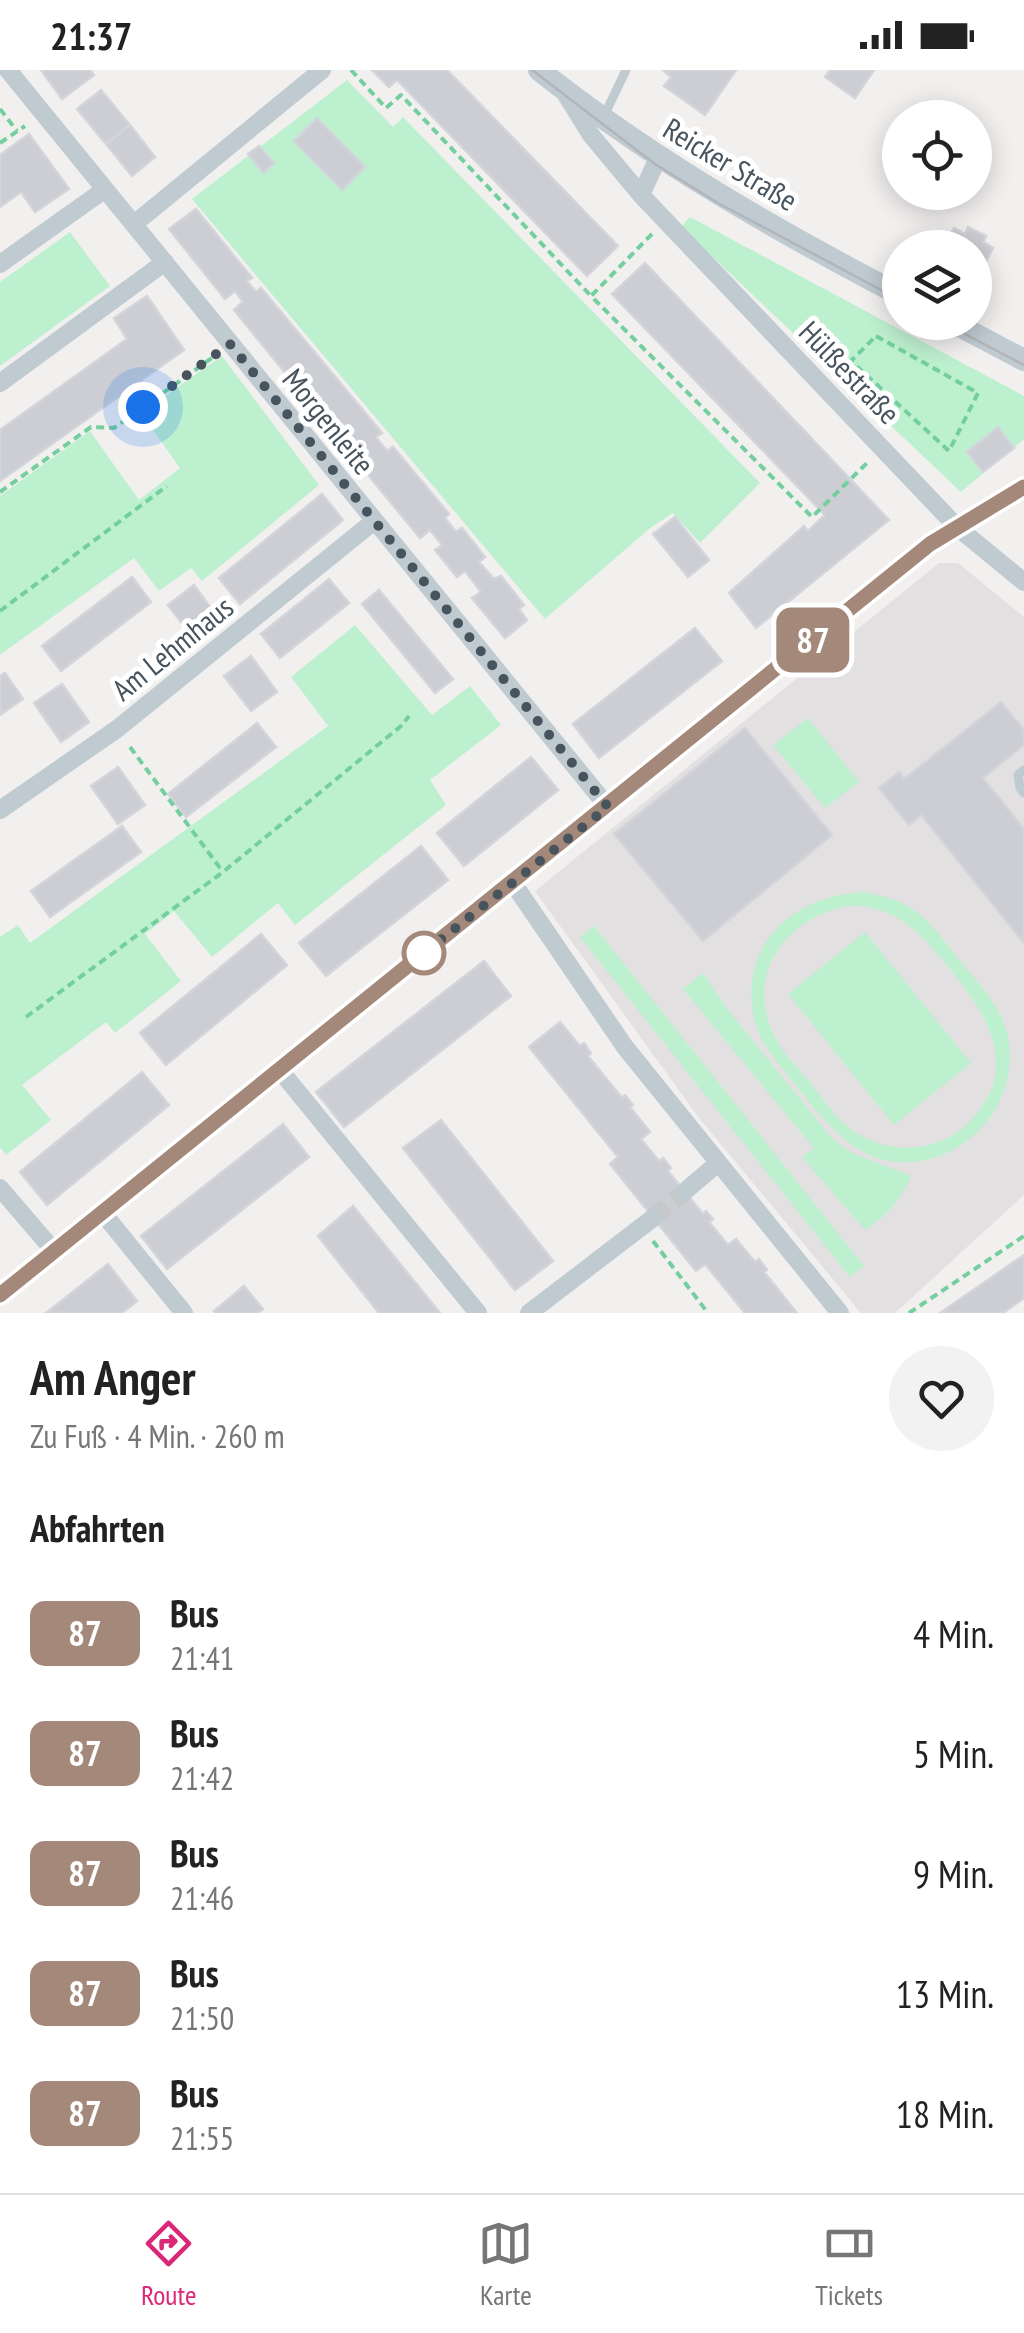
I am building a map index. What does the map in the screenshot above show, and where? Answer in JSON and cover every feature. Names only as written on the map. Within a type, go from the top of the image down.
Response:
[{"type":"street","name":"Morgenleite","points":[[8,70],[608,807]]},
{"type":"street","points":[[134,224],[322,70]]},
{"type":"street","name":"Reicker Straße","points":[[540,70],[658,158],[765,224],[882,286]]},
{"type":"street","name":"Hülßestraße","points":[[563,88],[591,135],[642,195],[957,527],[1024,582]]},
{"type":"street","points":[[642,195],[658,158]]},
{"type":"street","points":[[0,264],[104,190]]},
{"type":"street","points":[[0,383],[165,262]]},
{"type":"street","points":[[986,340],[1024,360]]},
{"type":"street","points":[[0,1295],[930,544],[1024,487]]},
{"type":"street","name":"Am Lehmhaus","points":[[0,810],[117,729],[374,522]]},
{"type":"street","points":[[513,883],[625,1047],[840,1313]]},
{"type":"street","points":[[279,1069],[478,1313]]},
{"type":"street","points":[[684,1192],[717,1164]]},
{"type":"street","points":[[0,1188],[54,1251]]},
{"type":"street","points":[[102,1212],[184,1313]]},
{"type":"street","points":[[529,1313],[648,1222]]},
{"type":"lane","points":[[602,118],[626,70]]},
{"type":"lane","points":[[1024,770],[1018,775],[1024,793]]},
{"type":"path","points":[[351,70],[386,108],[401,95],[592,296],[812,517],[882,448]]},
{"type":"path","points":[[0,109],[17,131]]},
{"type":"path","points":[[0,144],[42,114]]},
{"type":"path","points":[[592,296],[666,220]]},
{"type":"path","points":[[876,336],[978,393],[949,451],[851,360],[876,336]]},
{"type":"path","points":[[0,492],[91,427],[114,428],[230,344]]},
{"type":"path","points":[[0,611],[167,486]]},
{"type":"path","points":[[26,1017],[222,872],[409,716]]},
{"type":"path","points":[[117,729],[222,872]]},
{"type":"path","points":[[648,1222],[708,1313]]},
{"type":"path","points":[[910,1313],[1024,1236]]},
{"type":"shaded area","points":[[939,563],[958,563],[1024,617],[1024,1195],[895,1313],[861,1313],[699,1118],[535,891]]},
{"type":"green space","points":[[347,80],[393,127],[403,117],[760,483],[700,543],[673,513],[650,528],[545,619],[192,199]]},
{"type":"green space","points":[[690,217],[882,320],[882,340],[920,340],[1024,396],[1024,439],[961,492],[681,227]]},
{"type":"green space","points":[[70,232],[110,286],[0,366],[0,282]]},
{"type":"green space","points":[[222,356],[319,485],[202,581],[191,568],[159,591],[134,558],[0,655],[0,496],[90,431],[139,500],[180,468],[141,413]]},
{"type":"green space","points":[[355,625],[432,715],[470,686],[501,725],[430,780],[446,805],[295,925],[278,903],[212,957],[174,911],[145,934],[181,981],[115,1033],[106,1022],[22,1085],[51,1120],[6,1155],[0,1147],[0,937],[18,925],[30,943],[328,726],[291,677]]},
{"type":"green space","points":[[808,718],[859,782],[825,808],[773,745]]},
{"type":"green space","points":[[866,892],[916,912],[983,988],[1004,1023],[1010,1065],[998,1104],[973,1136],[936,1157],[890,1161],[853,1146],[808,1101],[770,1053],[757,1028],[751,992],[764,946],[795,913],[840,895]],"holes":[[[846,906],[894,916],[929,945],[965,988],[988,1026],[996,1065],[993,1085],[966,1125],[939,1142],[907,1148],[860,1136],[831,1110],[772,1031],[764,988],[778,951],[806,922]]]},
{"type":"green space","points":[[594,926],[864,1266],[850,1277],[580,937]]},
{"type":"green space","points":[[865,932],[971,1063],[894,1125],[788,994]]},
{"type":"green space","points":[[703,973],[830,1136],[850,1152],[911,1176],[892,1207],[865,1230],[802,1157],[814,1148],[683,989]]},
{"type":"building","points":[[41,70],[90,70],[94,75],[62,99]]},
{"type":"building","points":[[372,70],[447,70],[618,246],[587,276],[397,80],[389,87]]},
{"type":"building","points":[[663,70],[736,70],[705,115],[664,86],[671,77]]},
{"type":"building","points":[[830,70],[874,70],[855,98],[825,77]]},
{"type":"building","points":[[101,90],[130,125],[106,144],[77,109]]},
{"type":"building","points":[[317,118],[365,167],[342,190],[294,141]]},
{"type":"building","points":[[130,125],[155,157],[132,176],[106,144]]},
{"type":"building","points":[[29,134],[69,189],[35,212],[21,192],[0,207],[0,155]]},
{"type":"building","points":[[259,146],[274,163],[264,173],[248,154]]},
{"type":"building","points":[[196,209],[252,278],[247,281],[256,292],[261,288],[382,433],[376,437],[387,451],[393,447],[449,514],[445,518],[456,532],[462,528],[485,557],[479,562],[494,579],[501,576],[524,605],[519,609],[527,620],[505,638],[472,598],[481,592],[465,571],[457,577],[435,550],[442,545],[430,530],[420,538],[364,470],[373,461],[364,448],[353,456],[234,310],[243,302],[235,291],[225,299],[169,229]]},
{"type":"building","points":[[645,263],[889,520],[756,628],[729,593],[804,526],[808,531],[825,515],[612,294]]},
{"type":"building","points":[[147,296],[184,350],[0,481],[0,430],[127,339],[114,318]]},
{"type":"building","points":[[998,427],[1014,448],[983,472],[967,452]]},
{"type":"building","points":[[322,494],[343,520],[240,604],[219,578]]},
{"type":"building","points":[[675,517],[709,560],[688,577],[653,534]]},
{"type":"building","points":[[132,577],[151,602],[61,671],[42,646]]},
{"type":"building","points":[[329,579],[349,603],[280,658],[261,634]]},
{"type":"building","points":[[194,585],[222,623],[196,642],[168,605]]},
{"type":"building","points":[[379,590],[453,679],[435,693],[362,604]]},
{"type":"building","points":[[695,628],[722,661],[599,758],[573,724]]},
{"type":"building","points":[[251,656],[277,692],[251,711],[224,676]]},
{"type":"building","points":[[5,673],[23,699],[0,715],[0,676]]},
{"type":"building","points":[[62,684],[89,722],[61,742],[34,703]]},
{"type":"building","points":[[1001,702],[1024,730],[1024,745],[983,778],[1024,829],[1024,943],[921,815],[909,825],[879,788],[899,772],[904,779]]},
{"type":"building","points":[[257,723],[276,747],[186,817],[168,794]]},
{"type":"building","points":[[745,728],[832,835],[703,941],[614,834]]},
{"type":"building","points":[[531,757],[558,790],[464,866],[437,833]]},
{"type":"building","points":[[118,767],[145,805],[118,824],[91,786]]},
{"type":"building","points":[[122,826],[141,852],[50,917],[31,891]]},
{"type":"building","points":[[421,846],[448,880],[326,976],[299,943]]},
{"type":"building","points":[[261,934],[287,965],[166,1065],[140,1033]]},
{"type":"building","points":[[484,961],[511,996],[344,1127],[316,1092]]},
{"type":"building","points":[[560,1022],[580,1046],[584,1043],[591,1053],[588,1056],[622,1098],[625,1095],[633,1105],[630,1107],[650,1132],[641,1139],[659,1161],[663,1158],[671,1168],[668,1171],[703,1214],[706,1211],[713,1219],[709,1222],[728,1245],[736,1239],[755,1262],[759,1259],[767,1270],[764,1272],[797,1313],[745,1313],[705,1264],[696,1271],[610,1164],[618,1157],[529,1047]]},
{"type":"building","points":[[142,1072],[169,1105],[47,1205],[20,1172]]},
{"type":"building","points":[[441,1120],[553,1261],[515,1290],[403,1148]]},
{"type":"building","points":[[283,1124],[309,1157],[167,1269],[141,1236]]},
{"type":"building","points":[[353,1206],[440,1313],[379,1313],[318,1236]]},
{"type":"building","points":[[1024,1255],[1024,1298],[1003,1313],[940,1313]]},
{"type":"building","points":[[108,1264],[137,1301],[122,1313],[46,1313]]},
{"type":"building","points":[[244,1286],[263,1309],[258,1313],[214,1311]]},
{"type":"tunnel","points":[[653,1218],[684,1192]]},
{"type":"tram line","points":[[532,70],[655,164],[718,203],[882,290]]},
{"type":"tram line","points":[[976,340],[1024,365]]},
{"type":"bus line","name":"87","points":[[0,1295],[930,544],[1024,487]]},
{"type":"route","points":[[143,407],[230,344],[608,807],[424,953]]}]
